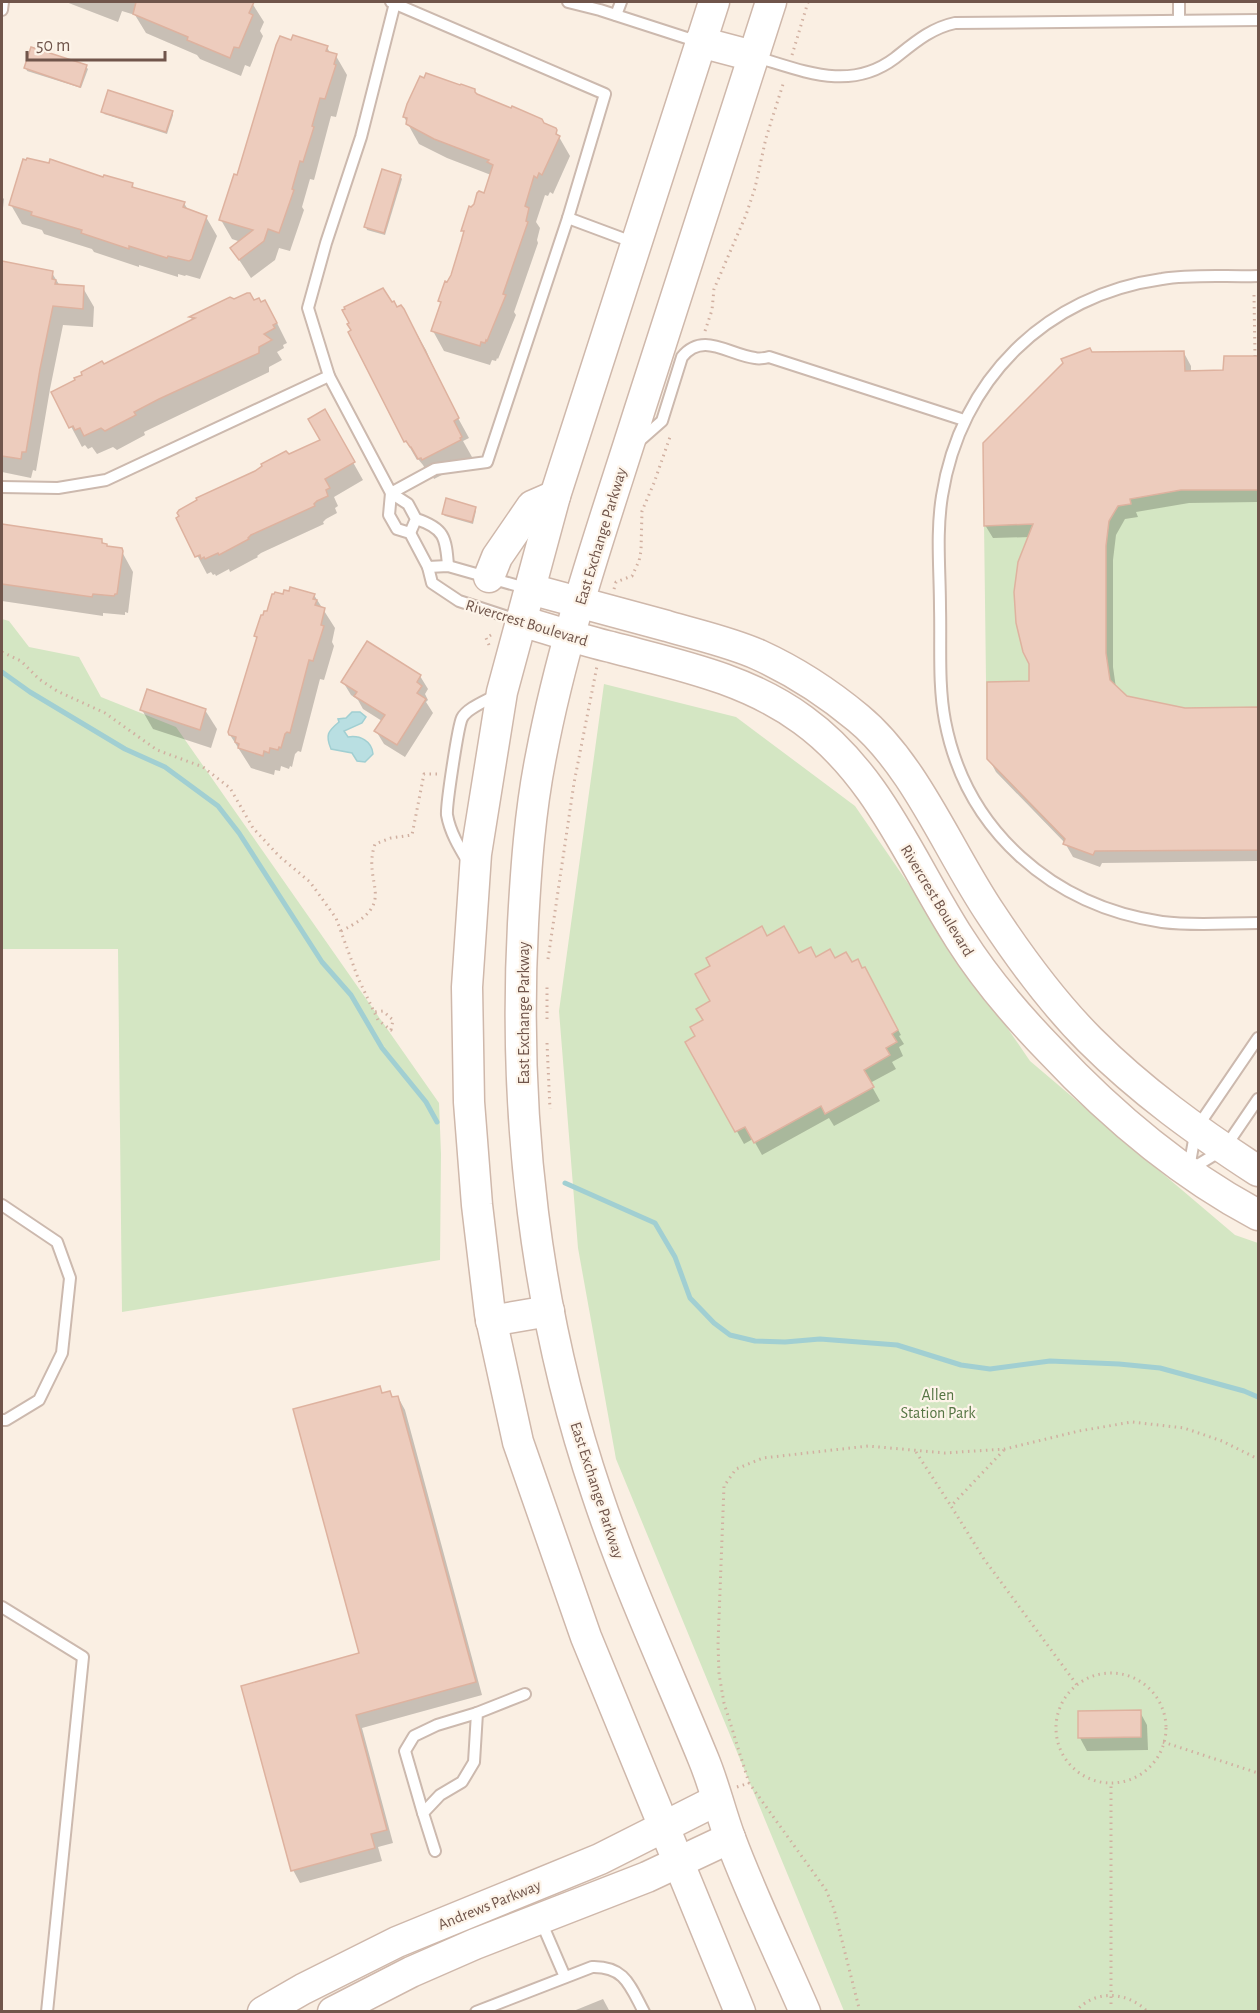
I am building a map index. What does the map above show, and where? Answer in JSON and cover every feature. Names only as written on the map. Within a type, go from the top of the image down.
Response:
[{"type":"main road","points":[[714,2],[555,496],[502,692],[483,800],[474,873],[467,987],[469,1102],[477,1205],[491,1321],[518,1442],[586,1637],[740,2012]]},
{"type":"main road","name":"East Exchange Parkway","points":[[771,2],[579,602],[541,753],[527,870],[521,962],[521,1045],[526,1152],[532,1210],[549,1311],[564,1382],[597,1495],[639,1604],[707,1766],[731,1794],[730,1838],[805,2012]]},
{"type":"main road","points":[[700,42],[753,56]]},
{"type":"main road","points":[[489,577],[497,557],[532,506],[555,496]]},
{"type":"main road","name":"Rivercrest Boulevard","points":[[530,590],[727,643],[757,654],[801,678],[849,711],[876,734],[892,753],[990,913],[1051,997],[1090,1040],[1128,1076],[1196,1129],[1258,1171]]},
{"type":"main road","name":"Rivercrest Boulevard","points":[[520,621],[724,678],[773,700],[813,727],[837,748],[870,786],[960,939],[1012,1011],[1095,1097],[1131,1129],[1188,1171],[1258,1215]]},
{"type":"main road","points":[[897,830],[929,811]]},
{"type":"main road","points":[[491,1321],[549,1311]]},
{"type":"main road","name":"Andrews Parkway","points":[[263,2012],[308,2000],[397,1942],[600,1859],[731,1794]]},
{"type":"main road","name":"Andrews Parkway","points":[[333,2012],[411,1972],[647,1876],[730,1838]]},
{"type":"lane","points":[[2,10],[3,2]]},
{"type":"lane","points":[[391,493],[435,469],[487,462],[568,218],[605,94],[393,2],[361,137],[326,243],[308,308],[329,376],[391,493],[408,504],[416,519],[432,524],[444,537],[448,566]]},
{"type":"lane","points":[[568,2],[597,6],[616,15],[700,42]]},
{"type":"lane","points":[[616,15],[621,2]]},
{"type":"lane","points":[[1179,2],[1179,20]]},
{"type":"lane","points":[[753,56],[824,76],[841,77],[867,72],[889,62],[932,31],[955,23],[1258,20]]},
{"type":"lane","points":[[568,218],[636,243]]},
{"type":"lane","points":[[1258,276],[1163,278],[1130,286],[1078,304],[1044,325],[1010,354],[984,385],[964,420],[950,458],[941,505],[939,541],[944,712],[951,747],[975,802],[993,829],[1020,857],[1056,885],[1131,915],[1163,922],[1258,923]]},
{"type":"lane","points":[[626,454],[662,422],[682,357],[687,351],[700,345],[711,344],[755,358],[769,357],[964,420]]},
{"type":"lane","points":[[2,487],[58,488],[105,480],[329,376]]},
{"type":"lane","points":[[391,493],[389,515],[397,529],[410,533],[428,567]]},
{"type":"lane","points":[[410,533],[416,519]]},
{"type":"lane","name":"Rivercrest Boulevard","points":[[520,621],[459,601],[432,583],[428,567],[448,566],[530,590]]},
{"type":"lane","points":[[1188,1171],[1196,1129],[1258,1038]]},
{"type":"lane","points":[[1188,1171],[1224,1149],[1258,1100]]},
{"type":"lane","points":[[2,1205],[57,1242],[70,1278],[62,1353],[39,1400],[6,1420],[2,1420]]},
{"type":"lane","points":[[2,1607],[83,1657],[47,2012]]},
{"type":"lane","points":[[435,1851],[405,1751],[414,1736],[437,1725],[477,1713],[525,1694]]},
{"type":"lane","points":[[423,1813],[440,1795],[462,1782],[474,1762],[477,1713]]},
{"type":"lane","points":[[540,1918],[565,1977]]},
{"type":"lane","points":[[476,2012],[592,1966],[606,1966],[624,1976],[644,2012]]},
{"type":"path","points":[[700,345],[712,310],[714,289],[746,215],[755,188],[766,138],[790,67],[808,2]]},
{"type":"path","points":[[1254,295],[1256,356]]},
{"type":"path","points":[[614,591],[616,582],[632,576],[639,561],[642,511],[672,430]]},
{"type":"path","points":[[486,638],[491,649]]},
{"type":"path","points":[[2,652],[21,661],[39,679],[57,691],[105,713],[157,750],[203,767],[230,788],[253,828],[279,856],[310,882],[336,918],[358,978],[374,1012],[378,1020],[391,1030],[393,1020],[383,1011],[374,1012]]},
{"type":"path","points":[[547,963],[574,783],[598,661]]},
{"type":"path","points":[[341,931],[357,924],[373,907],[377,892],[370,856],[375,844],[391,838],[412,836],[424,774],[440,774]]},
{"type":"path","points":[[547,973],[547,1025]]},
{"type":"path","points":[[547,1036],[550,1114]]},
{"type":"path","points":[[860,2012],[834,1909],[826,1890],[749,1783],[724,1703],[719,1674],[718,1644],[724,1486],[736,1469],[763,1458],[868,1446],[945,1454],[1005,1449],[1079,1431],[1132,1422],[1184,1428],[1222,1441],[1258,1459]]},
{"type":"path","points":[[951,1506],[1005,1449]]},
{"type":"path","points":[[915,1451],[984,1558],[1077,1685]]},
{"type":"path","points":[[1108,1672],[1126,1675],[1143,1683],[1156,1696],[1164,1713],[1166,1731],[1164,1742],[1151,1765],[1137,1777],[1119,1783],[1100,1782],[1084,1776],[1070,1765],[1060,1750],[1056,1732],[1058,1715],[1064,1698],[1077,1685],[1091,1676],[1108,1672]]},
{"type":"path","points":[[1164,1742],[1258,1773]]},
{"type":"path","points":[[1111,1782],[1111,2004]]},
{"type":"path","points":[[731,1794],[749,1783]]},
{"type":"path","points":[[1075,2012],[1093,1999],[1111,1994],[1125,1997],[1141,2005],[1148,2012]]},
{"type":"green space","points":[[1090,348],[1092,352],[1184,351],[1185,384],[1223,370],[1224,356],[1258,356],[1258,850],[1230,850],[1230,829],[1095,851],[1093,855],[1063,844],[1064,839],[987,759],[983,443],[1063,363],[1061,359]]},
{"type":"green space","points":[[2,619],[9,621],[29,647],[79,657],[101,697],[176,727],[439,1103],[440,1260],[122,1312],[118,949],[2,949]]},
{"type":"green space","name":"Allen Station Park","points":[[604,684],[736,717],[855,806],[1030,1061],[1235,1235],[1258,1243],[1258,2011],[844,2011],[616,1459],[578,1248],[559,1011]]},
{"type":"water","points":[[352,712],[360,712],[366,717],[362,723],[344,731],[348,737],[361,738],[368,742],[373,754],[365,762],[357,761],[352,753],[331,749],[329,744],[329,734],[339,722],[338,719],[346,718]]},
{"type":"building","points":[[136,2],[254,2],[249,13],[253,15],[239,48],[234,47],[230,58],[133,14]]},
{"type":"building","points":[[293,35],[328,46],[326,51],[337,54],[334,64],[336,65],[325,99],[320,98],[312,126],[314,127],[303,162],[300,161],[292,189],[294,190],[279,233],[268,229],[264,241],[239,260],[230,248],[253,230],[219,220],[234,174],[237,175],[276,45],[280,36],[291,40]]},
{"type":"building","points":[[31,47],[87,65],[80,87],[24,68]]},
{"type":"building","points":[[426,73],[475,89],[477,94],[542,119],[544,123],[556,128],[556,134],[560,136],[542,175],[539,173],[537,178],[534,176],[525,206],[529,208],[526,221],[528,222],[503,294],[506,295],[487,341],[481,342],[480,346],[431,331],[441,302],[438,301],[445,281],[447,282],[451,275],[469,206],[474,204],[479,191],[484,193],[493,165],[487,162],[489,160],[434,139],[406,124],[407,118],[403,117],[407,104],[420,76],[424,78]]},
{"type":"building","points":[[108,90],[173,111],[166,132],[101,112]]},
{"type":"building","points":[[23,159],[49,163],[50,159],[103,177],[104,175],[133,183],[132,187],[185,202],[183,207],[207,216],[192,259],[189,261],[168,256],[167,258],[129,246],[129,249],[81,233],[82,230],[31,215],[32,212],[9,205]]},
{"type":"building","points":[[382,169],[401,175],[384,233],[364,227]]},
{"type":"building","points":[[2,261],[53,271],[52,279],[56,280],[55,284],[84,286],[83,309],[53,306],[26,452],[22,452],[21,459],[2,456]]},
{"type":"building","points":[[383,288],[397,307],[401,305],[404,309],[459,418],[454,421],[462,437],[461,440],[422,460],[418,459],[406,441],[404,442],[348,332],[351,330],[342,310]]},
{"type":"building","points":[[250,293],[254,300],[259,298],[261,302],[265,300],[277,323],[273,325],[275,328],[264,334],[272,340],[259,347],[259,353],[159,399],[134,412],[136,415],[105,431],[101,428],[84,436],[80,428],[75,430],[73,426],[69,428],[51,392],[75,380],[74,378],[82,375],[81,372],[102,361],[104,364],[195,318],[189,317],[230,297],[234,299]]},
{"type":"building","points":[[1090,348],[1092,352],[1184,351],[1185,371],[1223,370],[1224,356],[1258,356],[1258,490],[1181,490],[1130,499],[1131,504],[1118,506],[1109,521],[1106,546],[1106,653],[1110,680],[1127,696],[1185,708],[1258,707],[1258,850],[1095,851],[1093,855],[1063,844],[1065,839],[987,759],[987,682],[1029,681],[1029,664],[1023,652],[1016,623],[1014,592],[1018,562],[1033,524],[984,526],[983,443],[1063,363],[1061,359]]},
{"type":"building","points":[[325,409],[355,462],[325,479],[330,488],[326,490],[328,496],[317,501],[315,506],[251,535],[249,539],[219,555],[218,553],[205,559],[204,557],[201,559],[200,555],[195,557],[176,518],[179,516],[177,513],[179,510],[197,500],[196,498],[255,471],[262,466],[261,464],[286,451],[289,454],[320,440],[308,419]]},
{"type":"building","points":[[446,498],[476,507],[472,522],[442,514]]},
{"type":"building","points":[[2,524],[102,539],[102,543],[107,546],[122,548],[117,594],[114,596],[93,594],[92,597],[2,584]]},
{"type":"building","points":[[290,587],[315,594],[313,599],[317,600],[315,605],[325,608],[321,625],[324,626],[313,661],[309,660],[290,733],[285,734],[281,748],[279,747],[278,750],[270,748],[269,753],[264,751],[263,756],[238,748],[239,744],[235,742],[236,737],[229,735],[228,732],[257,637],[254,636],[261,615],[267,611],[272,594],[275,592],[283,594],[284,590],[289,591]]},
{"type":"building","points":[[367,641],[421,675],[417,682],[422,686],[417,693],[426,699],[397,745],[374,731],[385,715],[354,696],[357,692],[341,682]]},
{"type":"building","points":[[147,689],[206,709],[200,730],[140,710]]},
{"type":"building","points":[[762,926],[767,936],[784,926],[799,953],[811,947],[816,957],[830,949],[835,958],[846,952],[852,962],[858,959],[862,968],[865,967],[898,1030],[892,1034],[897,1042],[886,1048],[890,1055],[864,1070],[874,1087],[825,1114],[821,1106],[754,1143],[745,1127],[735,1132],[685,1042],[695,1036],[690,1027],[703,1020],[696,1009],[710,1001],[695,974],[710,966],[706,958]]},
{"type":"building","points":[[380,1386],[382,1393],[390,1391],[392,1397],[398,1396],[476,1682],[356,1715],[387,1830],[371,1834],[375,1848],[291,1871],[241,1686],[359,1653],[293,1409]]},
{"type":"building","points":[[1141,1710],[1141,1737],[1078,1738],[1078,1711]]},
{"type":"waterway","points":[[2,672],[30,692],[125,749],[165,767],[218,806],[239,833],[322,962],[351,995],[382,1048],[426,1102],[437,1122]]},
{"type":"waterway","points":[[565,1183],[655,1223],[675,1257],[690,1298],[714,1323],[730,1335],[755,1341],[785,1342],[820,1339],[897,1345],[961,1365],[990,1369],[1050,1361],[1160,1368],[1258,1397]]}]
